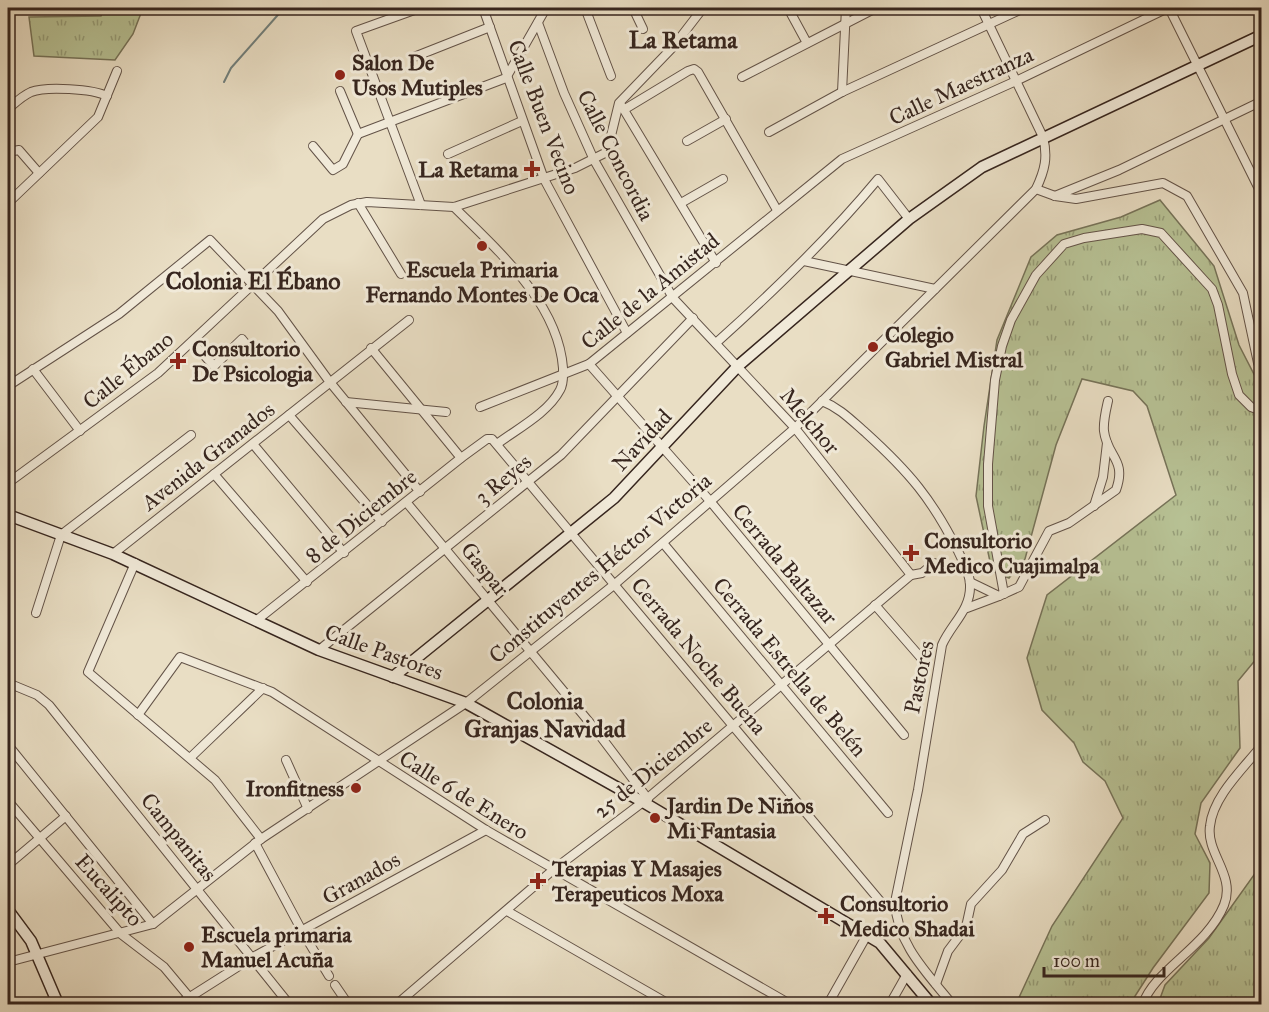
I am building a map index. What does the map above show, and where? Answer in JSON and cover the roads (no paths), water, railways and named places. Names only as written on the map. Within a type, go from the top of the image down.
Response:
[{"type":"street","points":[[420,8],[356,31],[421,205]]},
{"type":"street","name":"Calle Buen Vecino","points":[[483,8],[506,78],[544,179],[627,333]]},
{"type":"street","points":[[313,146],[333,170],[343,164],[358,135],[506,78],[546,8]]},
{"type":"street","points":[[585,8],[611,76]]},
{"type":"street","points":[[633,8],[643,29]]},
{"type":"street","points":[[497,444],[535,416],[556,396],[564,382],[558,339],[538,302],[497,249],[454,207],[544,179],[607,153],[622,106],[703,8]]},
{"type":"street","points":[[788,8],[807,43]]},
{"type":"street","points":[[842,92],[846,8]]},
{"type":"street","points":[[742,77],[876,8]]},
{"type":"street","points":[[981,8],[1043,137],[1046,162],[1036,189],[1055,196],[1076,199],[1163,183],[1186,196],[1243,293],[1257,335],[1262,369]]},
{"type":"street","points":[[769,132],[842,92],[1024,8]]},
{"type":"street","points":[[1169,8],[1226,118],[1262,195]]},
{"type":"street","name":"Calle Maestranza","points":[[777,210],[842,159],[1016,81],[1169,8]]},
{"type":"street","name":"Calle Concordia","points":[[538,22],[564,93],[594,160],[673,298]]},
{"type":"street","points":[[414,57],[490,27]]},
{"type":"street","name":"Navidad","points":[[393,677],[614,498],[738,366],[848,269],[909,219],[982,167],[1262,35]]},
{"type":"street","points":[[622,106],[694,69],[726,119],[777,210]]},
{"type":"street","points":[[8,203],[98,117],[117,71]]},
{"type":"street","points":[[8,109],[25,95],[42,89],[97,92],[107,96]]},
{"type":"street","points":[[340,91],[358,135]]},
{"type":"street","points":[[1055,196],[1119,170],[1262,101]]},
{"type":"street","points":[[622,106],[716,263]]},
{"type":"street","points":[[687,141],[726,119]]},
{"type":"street","points":[[448,154],[522,121]]},
{"type":"street","points":[[8,152],[19,150],[39,173]]},
{"type":"street","points":[[716,343],[840,225],[878,178],[909,219]]},
{"type":"street","points":[[681,203],[723,179]]},
{"type":"street","name":"Constituyentes Héctor Victoria","points":[[8,962],[153,924],[258,842],[466,703],[615,584],[795,428],[1036,189]]},
{"type":"street","points":[[358,203],[401,274]]},
{"type":"street","name":"Calle Ébano","points":[[8,483],[158,373],[323,219],[358,203],[454,207]]},
{"type":"street","name":"Calle de la Amistad","points":[[480,407],[589,364],[716,263],[777,210]]},
{"type":"street","points":[[1001,595],[988,506],[988,464],[995,380],[1002,346],[1011,320],[1036,275],[1064,244],[1084,238],[1142,229],[1161,233],[1212,289],[1218,305],[1232,374],[1239,395],[1251,407],[1262,411]]},
{"type":"street","points":[[8,386],[119,314],[205,242],[214,242],[289,324],[329,381],[420,492]]},
{"type":"street","points":[[804,261],[935,289]]},
{"type":"street","name":"Melchor","points":[[673,298],[795,428],[911,575]]},
{"type":"street","name":"3 Reyes","points":[[320,650],[561,455],[693,318]]},
{"type":"street","name":"Avenida Granados","points":[[113,554],[329,381],[410,320]]},
{"type":"street","points":[[192,342],[214,366],[242,339],[254,354]]},
{"type":"street","points":[[371,348],[461,459]]},
{"type":"street","name":"Cerrada Baltazar","points":[[589,364],[710,501],[904,735]]},
{"type":"street","points":[[33,369],[80,431]]},
{"type":"street","points":[[966,608],[1019,587],[1049,531],[1069,523],[1116,490],[1120,467],[1107,442],[1104,429],[1108,401]]},
{"type":"street","points":[[346,402],[446,412]]},
{"type":"street","points":[[822,402],[837,407],[901,465],[923,490],[942,519],[970,582],[1001,595]]},
{"type":"street","points":[[289,415],[382,522]]},
{"type":"street","points":[[36,613],[61,535],[191,435]]},
{"type":"street","name":"Cerrada Noche Buena","points":[[487,439],[497,444],[529,481],[880,901]]},
{"type":"street","name":"8 de Diciembre","points":[[257,620],[487,439]]},
{"type":"street","points":[[1094,506],[1103,477],[1107,442]]},
{"type":"street","points":[[253,444],[344,553]]},
{"type":"street","points":[[214,474],[307,582]]},
{"type":"street","name":"Gaspar","points":[[407,503],[595,729],[645,800]]},
{"type":"street","name":"Calle Pastores","points":[[8,515],[135,563],[320,650],[466,703],[645,800],[867,935],[887,949],[931,1005]]},
{"type":"street","name":"Cerrada Estrella de Belén","points":[[663,543],[888,813]]},
{"type":"street","points":[[135,563],[88,672],[214,780],[258,842],[302,931],[329,976]]},
{"type":"street","name":"25 de Diciembre","points":[[396,1005],[553,870],[645,800],[911,575],[922,573],[934,563]]},
{"type":"street","name":"Pastores","points":[[952,1005],[905,944],[895,918],[895,902],[918,790],[942,645],[948,632],[966,608],[970,582]]},
{"type":"street","points":[[875,605],[922,660]]},
{"type":"street","name":"Calle 6 de Enero","points":[[138,715],[180,657],[263,688],[486,830],[790,1005]]},
{"type":"street","name":"Campanitas","points":[[8,682],[37,695],[49,705],[199,888],[289,1005]]},
{"type":"street","points":[[190,758],[263,688]]},
{"type":"street","points":[[8,745],[11,757],[66,816],[153,924]]},
{"type":"street","points":[[1143,1005],[1153,985],[1200,941],[1224,905],[1226,878],[1210,841],[1211,818],[1217,803],[1262,745]]},
{"type":"street","points":[[286,760],[308,809]]},
{"type":"street","name":"Eucalipto","points":[[8,801],[121,934],[164,967],[195,1005]]},
{"type":"street","points":[[8,865],[66,816]]},
{"type":"street","points":[[936,984],[948,951],[966,927],[971,904],[1002,870],[1023,834],[1045,820]]},
{"type":"street","name":"Granados","points":[[179,1005],[188,997],[253,957],[486,830]]},
{"type":"street","points":[[8,910],[21,926],[37,954],[58,1005]]},
{"type":"street","points":[[507,911],[669,1005]]},
{"type":"street","points":[[828,1005],[867,935]]},
{"type":"street","points":[[890,1005],[907,974]]},
{"type":"street","points":[[335,985],[348,1005]]},
{"type":"waterway","points":[[224,82],[231,68],[284,8]]},
{"type":"place","name":"Salon De Usos Mutiples","points":[[340,75]]},
{"type":"place","name":"La Retama","points":[[532,169]]},
{"type":"place","name":"Escuela Primaria Fernando Montes De Oca","points":[[482,246]]},
{"type":"place","name":"Colegio Gabriel Mistral","points":[[873,347]]},
{"type":"place","name":"Consultorio De Psicologia","points":[[178,361]]},
{"type":"place","name":"Consultorio Medico Cuajimalpa","points":[[911,553]]},
{"type":"place","name":"Ironfitness","points":[[356,788]]},
{"type":"place","name":"Jardin De Niños Mi Fantasia","points":[[655,818]]},
{"type":"place","name":"Terapias Y Masajes Terapeuticos Moxa","points":[[538,881]]},
{"type":"place","name":"Consultorio Medico Shadai","points":[[826,916]]},
{"type":"place","name":"Escuela primaria Manuel Acuña","points":[[189,947]]},
{"type":"district","name":"La Retama","points":[[683,40]]},
{"type":"district","name":"Colonia El Ébano","points":[[253,281]]},
{"type":"district","name":"Colonia Granjas Navidad","points":[[545,715]]}]
